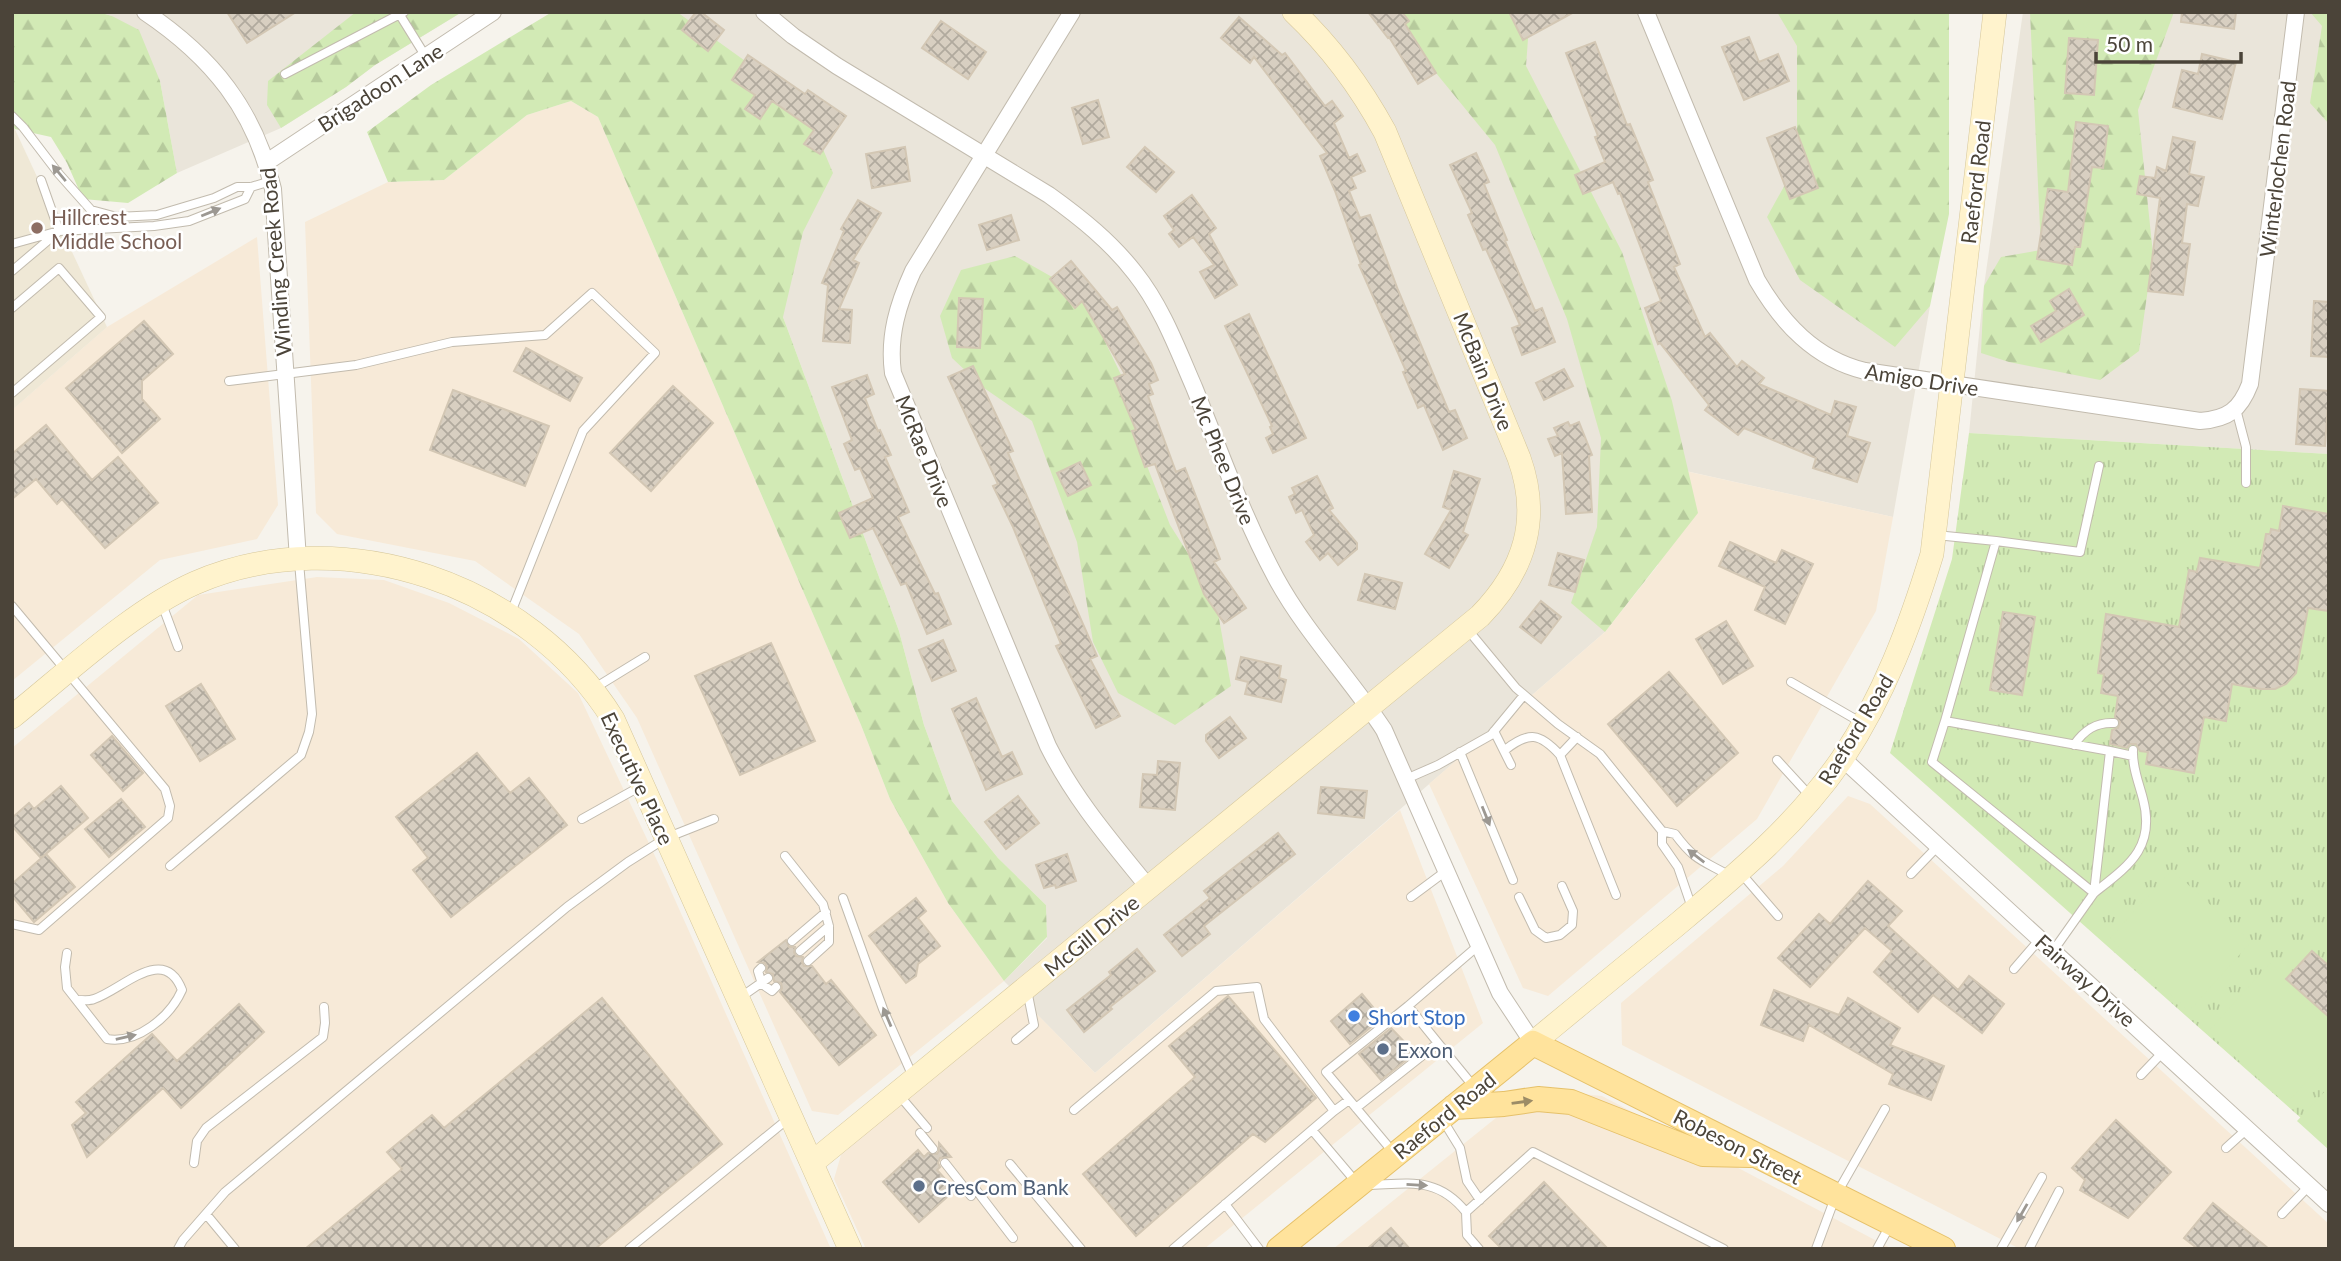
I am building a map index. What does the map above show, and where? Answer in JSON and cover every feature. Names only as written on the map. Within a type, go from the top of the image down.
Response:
[{"type":"main road","name":"Raeford Road","points":[[1291,1245],[1395,1154],[1533,1043]]},
{"type":"main road","name":"Robeson Street","points":[[1533,1043],[1891,1223],[1933,1247]]},
{"type":"main road","points":[[1447,1112],[1538,1100],[1571,1101],[1703,1154],[1755,1154]]},
{"type":"street","name":"Winding Creek Road","points":[[145,12],[178,34],[207,61],[232,92],[252,126],[267,162],[271,181],[298,559]]},
{"type":"street","name":"Brigadoon Lane","points":[[267,162],[493,12]]},
{"type":"street","name":"Mc Phee Drive","points":[[765,12],[793,36],[837,66],[1049,195],[1081,218],[1111,245],[1137,275],[1176,344],[1253,531],[1277,579],[1305,624],[1370,707],[1384,730],[1500,993],[1533,1043]]},
{"type":"street","name":"McRae Drive","points":[[1072,12],[913,271],[902,295],[891,346],[894,373],[1048,746],[1088,814],[1149,888]]},
{"type":"street","name":"McBain Drive","points":[[1294,12],[1343,64],[1366,97],[1385,132],[1524,472],[1529,498],[1528,525],[1519,563],[1498,597],[1466,628],[1370,707]]},
{"type":"street","name":"Amigo Drive","points":[[1646,12],[1757,280],[1770,303],[1787,324],[1806,342],[1828,357],[1852,368],[2200,421],[2226,416],[2236,409]]},
{"type":"street","name":"Raeford Road","points":[[1533,1043],[1737,875],[1786,828],[1812,799],[1842,758],[1892,667],[1932,554],[1995,12]]},
{"type":"street","name":"Winterlochen Road","points":[[2236,409],[2245,398],[2250,384],[2296,12]]},
{"type":"street","name":"Executive Place","points":[[13,716],[160,601],[220,574],[259,564],[298,559],[378,563],[416,572],[466,591],[510,616],[544,639],[574,666],[613,719],[850,1249]]},
{"type":"street","name":"McGill Drive","points":[[812,1163],[1370,707]]},
{"type":"street","name":"Fairway Drive","points":[[1842,758],[2329,1204]]},
{"type":"lane","points":[[285,74],[402,14],[426,57]]},
{"type":"lane","points":[[12,116],[91,210],[117,217],[157,215],[214,198],[237,187],[251,187],[271,181]]},
{"type":"lane","points":[[41,180],[60,231]]},
{"type":"lane","points":[[12,244],[60,231],[153,226],[189,221],[245,199],[251,187]]},
{"type":"lane","points":[[12,271],[60,231]]},
{"type":"lane","points":[[12,308],[59,268],[102,317],[12,393]]},
{"type":"lane","points":[[229,381],[356,365],[452,342],[545,335],[592,293],[655,352],[583,431],[510,616]]},
{"type":"lane","points":[[2236,409],[2246,447],[2246,483]]},
{"type":"lane","points":[[1934,535],[2080,552],[2099,466]]},
{"type":"lane","points":[[1996,541],[1932,762],[2094,893]]},
{"type":"lane","points":[[170,866],[301,755],[310,732],[312,714],[298,559]]},
{"type":"lane","points":[[160,601],[178,647]]},
{"type":"lane","points":[[12,606],[165,789],[170,806],[168,818],[39,930],[12,924]]},
{"type":"lane","points":[[1466,628],[1524,695],[1600,754],[1662,831],[1675,834],[1700,861],[1737,875],[1778,916]]},
{"type":"lane","points":[[593,689],[645,657]]},
{"type":"lane","points":[[1791,682],[1863,723]]},
{"type":"lane","points":[[1406,779],[1438,765],[1494,731],[1524,695]]},
{"type":"lane","points":[[1945,721],[2133,753],[2146,809],[2143,846],[2127,867],[2094,893],[2053,951]]},
{"type":"lane","points":[[2074,745],[2090,727],[2104,722],[2114,723]]},
{"type":"lane","points":[[1494,731],[1511,765]]},
{"type":"lane","points":[[1505,750],[1515,742],[1531,736],[1547,741],[1560,755],[1616,895]]},
{"type":"lane","points":[[1560,755],[1577,737]]},
{"type":"lane","points":[[2094,893],[2110,751]]},
{"type":"lane","points":[[1460,752],[1513,880]]},
{"type":"lane","points":[[1777,760],[1812,799]]},
{"type":"lane","points":[[582,819],[642,785]]},
{"type":"lane","points":[[178,1249],[225,1192],[567,907],[666,838],[714,819]]},
{"type":"lane","points":[[1662,831],[1662,844],[1678,867],[1693,911]]},
{"type":"lane","points":[[1911,874],[1938,846]]},
{"type":"lane","points":[[785,856],[826,912],[830,942],[808,961]]},
{"type":"lane","points":[[1411,897],[1446,871]]},
{"type":"lane","points":[[1519,897],[1535,930],[1546,938],[1560,936],[1572,925],[1573,911],[1562,886]]},
{"type":"lane","points":[[843,898],[883,1009],[906,1086],[933,1149]]},
{"type":"lane","points":[[792,942],[826,912]]},
{"type":"lane","points":[[800,951],[829,926]]},
{"type":"lane","points":[[2014,969],[2040,939]]},
{"type":"lane","points":[[1395,1154],[1326,1072],[1479,945]]},
{"type":"lane","points":[[67,953],[65,967],[68,988],[107,1039],[117,1041],[132,1038],[153,1025],[178,1000],[182,990],[178,980],[170,972],[155,969],[93,1000],[78,1000]]},
{"type":"lane","points":[[761,968],[758,971],[772,991],[776,987]]},
{"type":"lane","points":[[738,999],[765,981]]},
{"type":"lane","points":[[1074,1110],[1216,990],[1257,987],[1264,1019],[1334,1111]]},
{"type":"lane","points":[[1016,1040],[1034,1025],[1027,988]]},
{"type":"lane","points":[[1408,1006],[1476,1089]]},
{"type":"lane","points":[[194,1163],[197,1141],[206,1128],[323,1037],[324,1007]]},
{"type":"lane","points":[[1356,1108],[1438,1043]]},
{"type":"lane","points":[[2141,1075],[2163,1051]]},
{"type":"lane","points":[[1173,1249],[1349,1100]]},
{"type":"lane","points":[[1816,1249],[1836,1195],[1885,1109]]},
{"type":"lane","points":[[1447,1112],[1460,1148],[1467,1181],[1480,1200]]},
{"type":"lane","points":[[629,1249],[791,1116]]},
{"type":"lane","points":[[2226,1148],[2246,1129]]},
{"type":"lane","points":[[1312,1130],[1358,1185],[1427,1184],[1454,1197],[1466,1212],[1467,1235],[1479,1249]]},
{"type":"lane","points":[[1466,1212],[1533,1152],[1724,1249]]},
{"type":"lane","points":[[945,1163],[1013,1238]]},
{"type":"lane","points":[[1010,1164],[1081,1249]]},
{"type":"lane","points":[[2001,1249],[2042,1177]]},
{"type":"lane","points":[[2282,1214],[2310,1186]]},
{"type":"lane","points":[[2029,1249],[2059,1191]]},
{"type":"lane","points":[[1225,1204],[1259,1249]]},
{"type":"lane","points":[[206,1214],[235,1249]]},
{"type":"lane","points":[[1877,1249],[1891,1223]]},
{"type":"lane","points":[[1698,1249],[1704,1239]]},
{"type":"shaded area","points":[[98,12],[462,12],[375,65],[346,87],[281,128],[177,173],[160,81],[112,16]]},
{"type":"shaded area","points":[[602,12],[1798,12],[1930,306],[1893,517],[1623,457],[1605,632],[1095,1073],[1004,981],[1047,938],[1046,905],[998,858],[952,801],[924,725],[899,631],[783,317]]},
{"type":"shaded area","points":[[2023,12],[2329,12],[2329,454],[1969,433],[1984,286]]},
{"type":"shaded area","points":[[571,101],[598,117],[861,725],[890,799],[948,903],[1004,981],[838,1115],[812,1111],[637,718],[579,634],[475,561],[337,534],[316,513],[305,222],[388,182],[444,180],[527,115]]},
{"type":"shaded area","name":"Hillcrest Middle School","points":[[12,123],[107,327],[12,410]]},
{"type":"shaded area","points":[[257,237],[278,505],[257,539],[160,560],[12,681],[12,410],[107,327]]},
{"type":"shaded area","points":[[1622,457],[1893,517],[1876,611],[1757,819],[1548,996],[1523,988],[1429,784],[1605,632],[1658,565]]},
{"type":"shaded area","points":[[317,577],[384,580],[449,603],[519,639],[578,693],[663,873],[831,1249],[12,1249],[12,748],[198,595]]},
{"type":"shaded area","points":[[1848,796],[1870,804],[2329,1224],[2329,1249],[2020,1249],[1622,1045],[1621,1003],[1783,866]]},
{"type":"shaded area","points":[[1400,810],[1483,1023],[1204,1249],[866,1249],[834,1179],[841,1155],[1024,1001],[1095,1073]]},
{"type":"shaded area","points":[[1532,1089],[1602,1096],[1892,1249],[1333,1249]]},
{"type":"green space","points":[[12,12],[98,12],[139,30],[160,81],[177,173],[128,203],[83,199],[67,163],[51,137],[15,129],[12,123]]},
{"type":"green space","points":[[356,12],[462,12],[375,65],[346,87],[281,128],[267,105],[268,81]]},
{"type":"green space","points":[[552,12],[677,12],[748,63],[812,123],[833,173],[803,232],[783,317],[899,631],[924,725],[952,801],[998,858],[1046,905],[1047,937],[1004,981],[948,903],[890,799],[861,725],[598,117],[571,101],[527,115],[444,180],[388,182],[367,132],[431,85]]},
{"type":"green space","points":[[1386,12],[1530,12],[1526,66],[1622,252],[1672,401],[1698,513],[1605,632],[1571,603],[1597,527],[1601,438],[1567,319],[1495,145]]},
{"type":"green space","points":[[1777,12],[1949,12],[1949,214],[1930,306],[1895,347],[1800,280],[1767,217],[1797,163],[1797,46]]},
{"type":"green space","points":[[2030,12],[2174,12],[2138,110],[2153,254],[2139,351],[2100,380],[2009,362],[1981,353],[1984,286],[2001,257],[2041,250]]},
{"type":"green space","points":[[2310,12],[2329,12],[2329,124],[2310,103],[2322,26]]},
{"type":"green space","points":[[1015,256],[1082,294],[1125,383],[1142,453],[1170,525],[1215,596],[1231,686],[1175,725],[1118,693],[1093,642],[1077,542],[1032,421],[984,388],[952,358],[940,316],[961,270]]},
{"type":"green space","points":[[1969,433],[2329,454],[2329,1143],[1890,753],[1952,559]]},
{"type":"green space","points":[[2172,870],[2251,942],[2189,1011],[2110,938]]},
{"type":"green space","points":[[2270,963],[2329,1017],[2329,1057],[2286,1104],[2208,1032]]},
{"type":"green space","points":[[2329,1087],[2329,1150],[2297,1121]]},
{"type":"building","points":[[227,12],[296,12],[247,43]]},
{"type":"building","points":[[696,12],[701,12],[724,30],[708,51],[682,30]]},
{"type":"building","points":[[1368,12],[1402,12],[1409,21],[1405,24],[1436,73],[1418,84],[1389,37]]},
{"type":"building","points":[[1509,12],[1574,12],[1523,40]]},
{"type":"building","points":[[2182,12],[2236,12],[2234,29],[2181,22]]},
{"type":"building","points":[[1239,17],[1282,55],[1285,53],[1325,106],[1332,101],[1343,116],[1334,123],[1349,158],[1357,154],[1365,171],[1351,177],[1356,188],[1349,191],[1360,218],[1370,215],[1449,412],[1455,410],[1467,438],[1443,450],[1424,405],[1418,408],[1403,372],[1406,371],[1359,265],[1361,264],[1335,191],[1320,156],[1327,153],[1254,57],[1250,63],[1221,38]]},
{"type":"building","points":[[941,21],[986,52],[968,79],[922,48]]},
{"type":"building","points":[[1749,37],[1759,62],[1778,54],[1789,81],[1744,100],[1722,47]]},
{"type":"building","points":[[2069,38],[2098,40],[2094,95],[2065,93]]},
{"type":"building","points":[[1595,42],[1627,125],[1630,124],[1653,180],[1648,182],[1680,264],[1674,267],[1705,337],[1710,333],[1737,367],[1742,361],[1764,378],[1759,384],[1831,415],[1835,401],[1856,407],[1847,436],[1870,443],[1857,482],[1813,468],[1816,458],[1744,428],[1738,435],[1705,410],[1709,405],[1660,343],[1658,344],[1645,308],[1661,301],[1620,193],[1618,194],[1613,182],[1583,194],[1575,175],[1605,162],[1595,137],[1598,136],[1566,53]]},
{"type":"building","points":[[2202,54],[2236,62],[2222,119],[2173,107],[2182,70],[2198,74]]},
{"type":"building","points":[[748,55],[805,94],[808,90],[846,116],[820,154],[804,144],[814,130],[772,101],[760,119],[745,109],[755,95],[732,80]]},
{"type":"building","points":[[1098,100],[1109,137],[1083,144],[1072,108]]},
{"type":"building","points":[[2076,122],[2108,126],[2103,168],[2092,167],[2080,247],[2075,247],[2072,265],[2037,259],[2048,189],[2068,192]]},
{"type":"building","points":[[1795,127],[1818,188],[1790,199],[1767,138]]},
{"type":"building","points":[[2173,137],[2195,142],[2189,174],[2204,177],[2198,206],[2187,204],[2182,243],[2190,244],[2183,295],[2148,291],[2160,198],[2137,194],[2140,176],[2155,178],[2157,167],[2166,171]]},
{"type":"building","points":[[905,147],[910,181],[872,188],[866,154]]},
{"type":"building","points":[[1145,147],[1174,172],[1156,192],[1127,167]]},
{"type":"building","points":[[1476,153],[1489,182],[1484,184],[1507,240],[1505,241],[1535,311],[1542,308],[1555,342],[1522,355],[1512,328],[1520,325],[1486,249],[1483,250],[1468,215],[1472,213],[1450,165]]},
{"type":"building","points":[[1192,195],[1216,228],[1209,234],[1237,285],[1215,298],[1200,272],[1214,265],[1193,237],[1179,247],[1169,234],[1174,230],[1164,216]]},
{"type":"building","points":[[858,200],[881,213],[853,260],[859,263],[839,309],[852,310],[850,343],[823,341],[828,285],[822,283],[844,231],[841,229]]},
{"type":"building","points":[[1011,215],[1019,240],[987,250],[979,225]]},
{"type":"building","points":[[1071,261],[1112,310],[1117,307],[1151,363],[1158,380],[1149,384],[1153,394],[1148,396],[1176,472],[1185,468],[1220,559],[1214,562],[1246,608],[1224,623],[1204,594],[1155,464],[1145,467],[1132,431],[1136,430],[1114,378],[1125,374],[1082,301],[1075,308],[1050,279]]},
{"type":"building","points":[[2069,289],[2084,315],[2041,342],[2031,326],[2056,311],[2050,301]]},
{"type":"building","points":[[959,298],[983,299],[980,348],[957,347]]},
{"type":"building","points":[[2314,301],[2329,302],[2329,357],[2311,356]]},
{"type":"building","points":[[1249,314],[1306,438],[1273,453],[1266,438],[1273,434],[1270,427],[1272,426],[1225,326]]},
{"type":"building","points":[[144,321],[173,354],[142,381],[142,399],[160,419],[122,453],[66,388]]},
{"type":"building","points":[[526,348],[582,378],[570,401],[514,371]]},
{"type":"building","points":[[973,366],[1013,451],[1008,453],[1097,656],[1090,659],[1120,716],[1096,728],[1056,646],[1061,644],[1013,527],[993,486],[998,484],[948,377]]},
{"type":"building","points":[[1564,369],[1573,386],[1544,400],[1536,383]]},
{"type":"building","points":[[867,375],[874,394],[865,398],[891,455],[885,457],[909,512],[898,517],[935,594],[938,593],[951,624],[927,634],[906,583],[901,585],[873,528],[850,538],[839,513],[873,498],[860,468],[855,470],[844,444],[852,440],[832,387]]},
{"type":"building","points":[[673,386],[713,423],[651,491],[610,453]]},
{"type":"building","points":[[2300,389],[2329,391],[2325,446],[2296,444]]},
{"type":"building","points":[[453,390],[549,426],[525,486],[430,450]]},
{"type":"building","points":[[1568,422],[1570,426],[1579,422],[1592,455],[1589,456],[1592,512],[1566,514],[1562,453],[1555,456],[1548,439],[1558,436],[1554,428]]},
{"type":"building","points":[[46,425],[92,480],[118,457],[158,503],[105,548],[62,499],[57,504],[36,479],[12,499],[12,454]]},
{"type":"building","points":[[1080,462],[1091,485],[1068,496],[1057,473]]},
{"type":"building","points":[[1454,471],[1480,479],[1463,532],[1468,535],[1449,568],[1425,554],[1451,510],[1443,507]]},
{"type":"building","points":[[1317,476],[1333,508],[1329,510],[1357,543],[1357,549],[1338,565],[1328,553],[1320,560],[1306,542],[1314,535],[1302,510],[1296,513],[1289,497],[1295,494],[1292,488]]},
{"type":"building","points":[[2283,506],[2329,514],[2329,611],[2308,608],[2296,673],[2286,684],[2275,689],[2232,684],[2226,721],[2204,717],[2194,773],[2146,764],[2148,752],[2140,751],[2136,744],[2130,744],[2127,748],[2110,744],[2112,730],[2118,728],[2120,722],[2115,717],[2118,696],[2101,693],[2104,674],[2098,673],[2106,614],[2179,627],[2189,570],[2197,572],[2200,558],[2260,568],[2266,534],[2270,534],[2271,529],[2279,531]]},
{"type":"building","points":[[1730,542],[1776,563],[1782,550],[1813,564],[1785,624],[1755,610],[1765,587],[1719,566]]},
{"type":"building","points":[[1558,553],[1584,560],[1575,592],[1549,585]]},
{"type":"building","points":[[1365,574],[1402,583],[1395,609],[1358,600]]},
{"type":"building","points":[[1541,601],[1561,617],[1541,643],[1520,627]]},
{"type":"building","points":[[2003,612],[2035,617],[2022,695],[1990,690]]},
{"type":"building","points":[[1726,621],[1753,666],[1723,684],[1696,639]]},
{"type":"building","points":[[943,640],[956,671],[932,681],[919,650]]},
{"type":"building","points":[[771,643],[815,741],[740,775],[695,676]]},
{"type":"building","points":[[1241,657],[1281,666],[1279,678],[1286,680],[1281,702],[1245,694],[1248,682],[1236,679]]},
{"type":"building","points":[[1669,672],[1738,753],[1677,806],[1608,724]]},
{"type":"building","points":[[201,684],[235,739],[200,761],[166,706]]},
{"type":"building","points":[[976,698],[1002,757],[1012,752],[1022,774],[986,790],[952,709]]},
{"type":"building","points":[[1230,717],[1246,738],[1219,758],[1206,741],[1206,735]]},
{"type":"building","points":[[112,736],[143,773],[123,791],[91,755]]},
{"type":"building","points":[[477,753],[510,793],[529,778],[567,825],[451,917],[413,870],[428,858],[396,817]]},
{"type":"building","points":[[1158,761],[1180,763],[1175,810],[1140,807],[1143,774],[1157,775]]},
{"type":"building","points":[[61,786],[88,818],[41,858],[12,826],[12,818],[29,803],[34,809]]},
{"type":"building","points":[[1321,787],[1367,791],[1364,818],[1318,813]]},
{"type":"building","points":[[1018,796],[1039,823],[1006,849],[985,822]]},
{"type":"building","points":[[121,799],[145,827],[109,857],[85,829]]},
{"type":"building","points":[[1278,833],[1295,854],[1204,926],[1210,934],[1182,956],[1164,935],[1210,898],[1204,891]]},
{"type":"building","points":[[46,854],[75,887],[34,922],[12,896],[12,884]]},
{"type":"building","points":[[1067,854],[1076,881],[1056,888],[1055,885],[1044,888],[1036,865]]},
{"type":"building","points":[[1868,881],[1902,911],[1888,926],[1958,990],[1969,976],[2004,1004],[1982,1033],[1933,995],[1918,1012],[1874,972],[1892,951],[1865,928],[1810,987],[1778,958],[1819,914],[1830,924]]},
{"type":"building","points":[[916,898],[926,911],[918,918],[940,946],[918,964],[916,976],[906,983],[869,936]]},
{"type":"building","points":[[786,940],[789,947],[795,947],[796,956],[803,957],[804,966],[812,966],[826,984],[831,980],[876,1035],[839,1065],[780,992],[781,983],[774,981],[773,974],[766,972],[765,963],[758,962]]},
{"type":"building","points":[[1137,949],[1155,971],[1084,1032],[1067,1010],[1111,975],[1109,972]]},
{"type":"building","points":[[2312,951],[2329,966],[2329,1017],[2286,979]]},
{"type":"building","points":[[1774,990],[1839,1015],[1848,998],[1900,1028],[1890,1045],[1944,1066],[1931,1100],[1889,1084],[1893,1074],[1809,1025],[1803,1041],[1761,1025]]},
{"type":"building","name":"Short Stop","points":[[1362,994],[1382,1018],[1350,1044],[1331,1021]]},
{"type":"building","points":[[1228,996],[1316,1098],[1265,1142],[1253,1134],[1136,1236],[1083,1174],[1195,1077],[1169,1046]]},
{"type":"building","points":[[602,998],[722,1144],[595,1249],[305,1249],[402,1169],[387,1152],[432,1115],[444,1128]]},
{"type":"building","points":[[239,1004],[264,1032],[181,1108],[163,1088],[87,1157],[72,1125],[86,1113],[76,1102],[152,1034],[177,1061]]},
{"type":"building","points":[[1391,1028],[1415,1053],[1381,1080],[1359,1054]]},
{"type":"building","points":[[2116,1120],[2171,1172],[2128,1218],[2080,1190],[2085,1180],[2072,1168]]},
{"type":"building","name":"CresCom Bank","points":[[939,1143],[951,1157],[940,1158],[940,1167],[937,1170],[955,1190],[919,1222],[883,1182],[918,1150],[924,1157],[928,1153],[937,1154]]},
{"type":"building","points":[[1544,1182],[1608,1249],[1502,1249],[1489,1236]]},
{"type":"building","points":[[2213,1203],[2269,1249],[2198,1249],[2184,1238]]},
{"type":"building","points":[[1391,1228],[1410,1249],[1367,1249]]},
{"type":"place","name":"Hillcrest Middle School","points":[[37,228]]},
{"type":"place","name":"Short Stop","points":[[1354,1016]]},
{"type":"place","name":"Exxon","points":[[1383,1049]]},
{"type":"place","name":"CresCom Bank","points":[[919,1186]]}]
